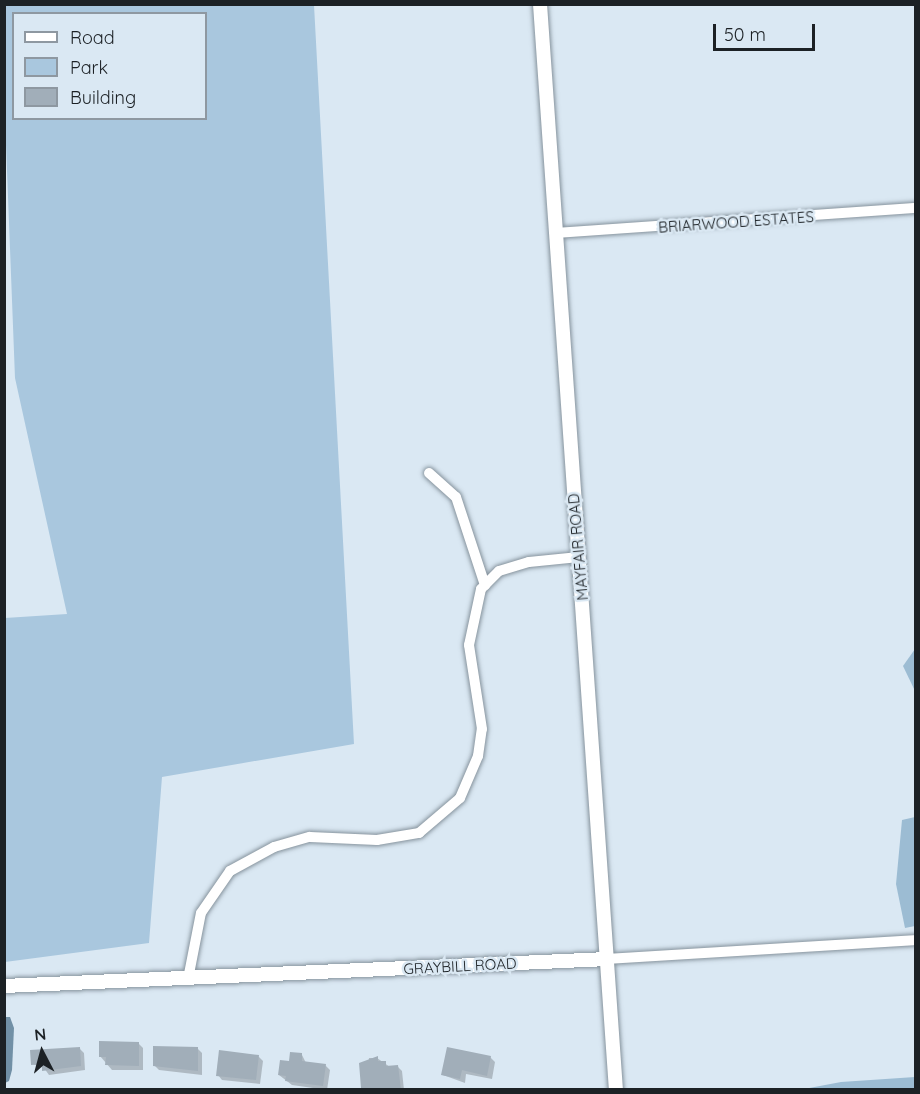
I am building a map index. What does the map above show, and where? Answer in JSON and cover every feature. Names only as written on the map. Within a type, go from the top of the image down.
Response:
[{"type":"street","name":"MAYFAIR ROAD","points":[[540,4],[616,1089]]},
{"type":"street","name":"BRIARWOOD ESTATES","points":[[557,233],[915,208]]},
{"type":"street","points":[[429,473],[456,497],[485,585]]},
{"type":"street","points":[[188,979],[201,913],[230,871],[274,847],[310,837],[377,840],[419,833],[460,798],[478,756],[482,729],[469,645],[485,585],[499,571],[529,561],[579,557]]},
{"type":"street","name":"GRAYBILL ROAD","points":[[4,986],[607,959],[915,940]]},
{"type":"green space","points":[[4,5],[314,5],[354,744],[162,777],[149,943],[5,962],[5,618],[67,614],[15,378],[5,119]]},
{"type":"shaded area","points":[[915,649],[915,691],[903,666]]},
{"type":"shaded area","points":[[915,817],[915,926],[905,928],[896,884],[902,820]]},
{"type":"shaded area","points":[[5,1017],[10,1017],[14,1028],[12,1070],[9,1081],[5,1083]]},
{"type":"shaded area","points":[[915,1077],[915,1089],[804,1089],[841,1082]]},
{"type":"building","points":[[99,1041],[139,1042],[139,1066],[105,1065],[106,1057],[99,1057]]},
{"type":"building","points":[[153,1046],[198,1047],[198,1071],[153,1066]]},
{"type":"building","points":[[80,1047],[81,1066],[42,1071],[42,1064],[31,1065],[30,1050]]},
{"type":"building","points":[[447,1047],[491,1056],[487,1076],[462,1070],[460,1079],[441,1075]]},
{"type":"building","points":[[219,1050],[259,1055],[256,1080],[216,1076]]},
{"type":"building","points":[[290,1052],[302,1053],[302,1061],[326,1064],[323,1086],[285,1081],[286,1076],[278,1075],[280,1060],[289,1061]]},
{"type":"building","points":[[378,1056],[378,1061],[386,1061],[386,1066],[398,1065],[401,1090],[361,1088],[359,1063]]}]
